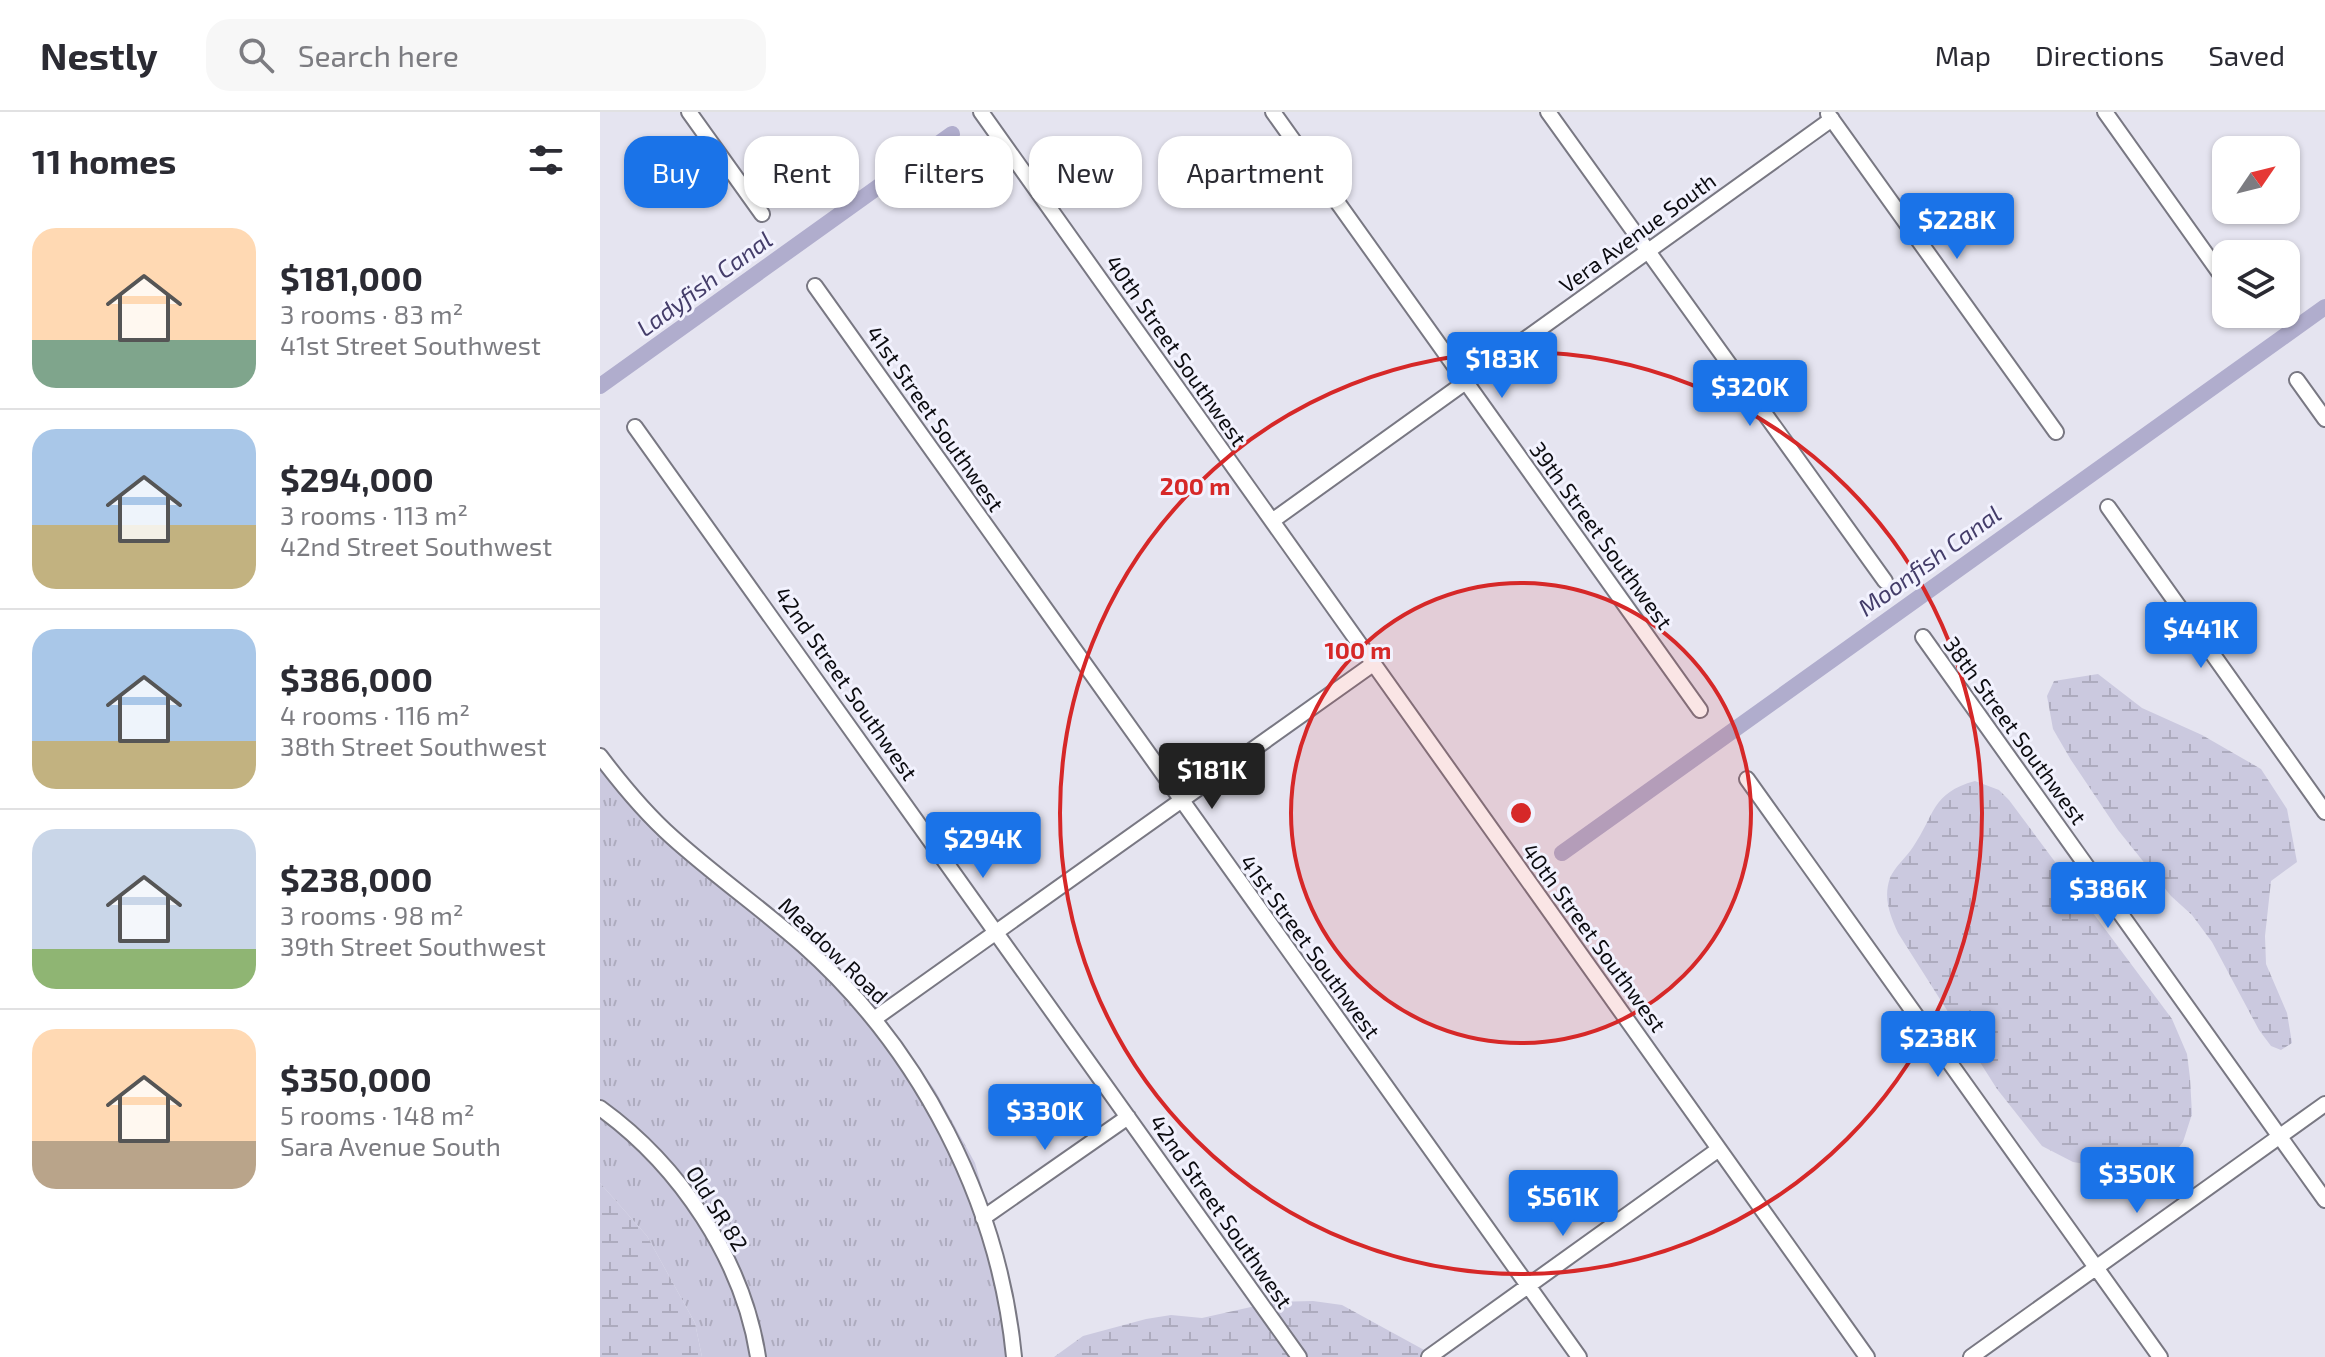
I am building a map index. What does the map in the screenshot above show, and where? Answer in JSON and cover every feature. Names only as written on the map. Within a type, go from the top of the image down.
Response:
[{"type":"street","points":[[689,112],[762,214]]},
{"type":"street","name":"40th Street Southwest","points":[[981,112],[1867,1357]]},
{"type":"street","name":"39th Street Southwest","points":[[1273,112],[1700,710]]},
{"type":"street","points":[[1548,112],[1885,581]]},
{"type":"street","points":[[2105,112],[2212,262]]},
{"type":"street","points":[[1830,116],[2056,432]]},
{"type":"street","name":"Vera Avenue South","points":[[1272,521],[1649,251],[1830,116]]},
{"type":"street","name":"41st Street Southwest","points":[[815,286],[1579,1357]]},
{"type":"street","points":[[2297,380],[2325,419]]},
{"type":"street","name":"42nd Street Southwest","points":[[635,427],[1299,1357]]},
{"type":"street","points":[[2108,507],[2325,812]]},
{"type":"street","name":"38th Street Southwest","points":[[1923,637],[2325,1200]]},
{"type":"street","points":[[874,1019],[1373,664]]},
{"type":"street","name":"Meadow Road","points":[[600,756],[643,809],[671,836],[805,947],[874,1019],[896,1048],[945,1128],[983,1218],[1006,1297],[1014,1357]]},
{"type":"street","points":[[1747,779],[2160,1357]]},
{"type":"street","points":[[1971,1357],[2325,1104]]},
{"type":"street","name":"Old SR 82","points":[[600,1108],[665,1167],[707,1225],[737,1286],[751,1324],[758,1357]]},
{"type":"street","points":[[983,1218],[1128,1117]]},
{"type":"street","points":[[1429,1357],[1719,1149]]},
{"type":"green space","points":[[2098,674],[2142,708],[2202,735],[2261,769],[2287,809],[2297,862],[2271,881],[2265,936],[2266,964],[2287,1013],[2292,1043],[2281,1050],[2271,1046],[2259,1030],[2212,942],[2118,830],[2053,729],[2047,696],[2054,681]]},
{"type":"green space","points":[[600,751],[632,796],[750,904],[862,986],[935,1090],[975,1163],[999,1247],[1020,1357],[702,1357],[695,1323],[647,1236],[600,1183]]},
{"type":"green space","points":[[1975,781],[1999,790],[2009,800],[2172,1019],[2187,1054],[2192,1114],[2183,1142],[2168,1161],[2140,1173],[2073,1162],[2042,1146],[1997,1089],[1898,933],[1887,899],[1892,874],[1913,847],[1942,799]]},
{"type":"green space","points":[[600,1183],[647,1236],[695,1323],[702,1357],[600,1357]]},
{"type":"green space","points":[[1313,1301],[1342,1305],[1426,1351],[1431,1357],[1054,1357],[1083,1336],[1146,1319],[1171,1315],[1202,1318],[1273,1302]]},
{"type":"waterway","name":"Ladyfish Canal","points":[[600,386],[952,134]]},
{"type":"waterway","name":"Moonfish Canal","points":[[1562,853],[2325,307]]}]
